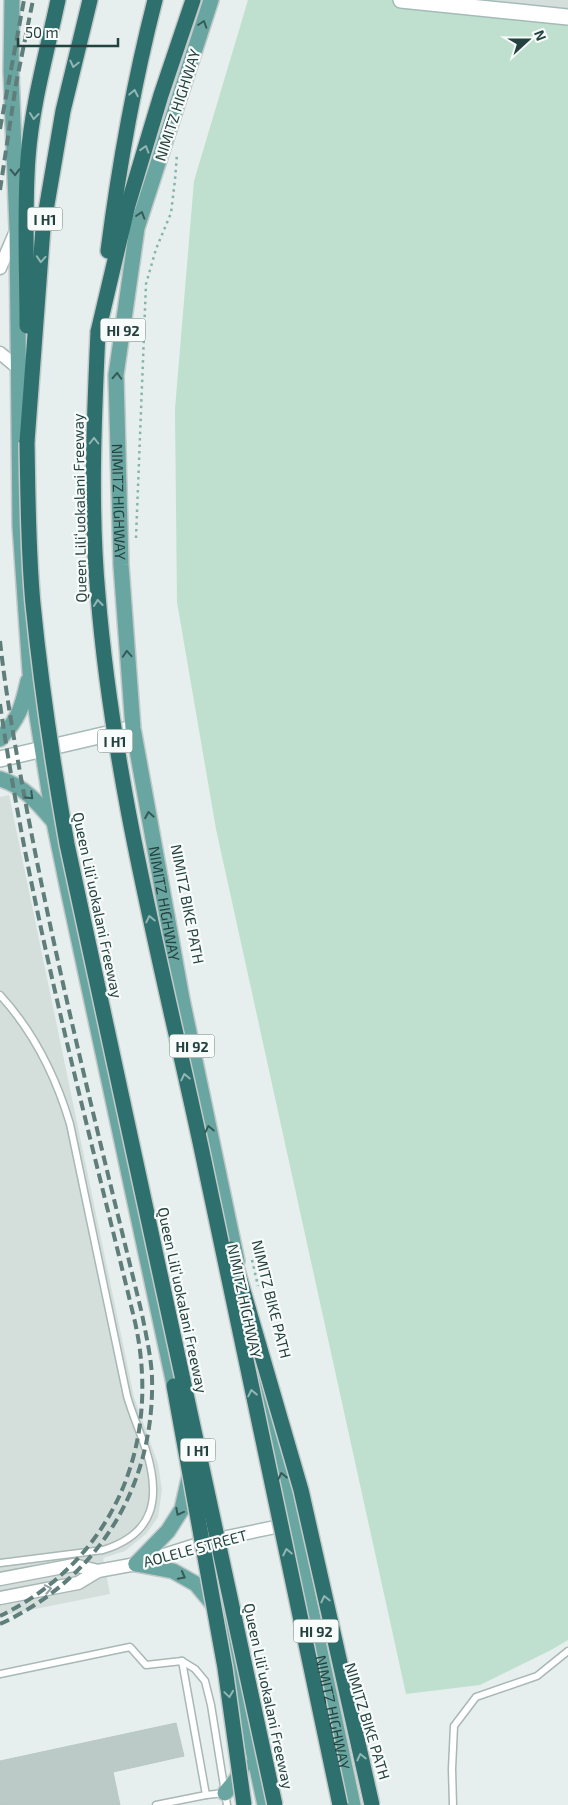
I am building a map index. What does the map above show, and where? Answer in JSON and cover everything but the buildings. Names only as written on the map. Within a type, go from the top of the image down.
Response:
[{"type":"highway","points":[[27,442],[26,205],[28,156],[35,106],[58,0]]},
{"type":"highway","name":"Queen Liliʻuokalani Freeway","points":[[90,0],[63,111],[43,228],[27,442],[33,603],[43,697],[67,844],[275,1805]]},
{"type":"highway","name":"Queen Liliʻuokalani Freeway","points":[[155,0],[144,43],[117,182],[98,332],[94,416],[95,506],[97,592],[106,680],[118,762],[135,850],[200,1142],[340,1805]]},
{"type":"highway","points":[[98,332],[128,205],[192,0]]},
{"type":"highway","points":[[121,1095],[212,1591],[244,1805]]},
{"type":"highway","points":[[200,1142],[301,1490],[372,1805]]},
{"type":"main road","points":[[12,0],[11,71],[17,229],[20,526],[30,672],[54,822],[109,1086],[265,1805]]},
{"type":"main road","name":"NIMITZ HIGHWAY","points":[[211,0],[137,228],[116,375],[121,564],[133,728],[182,998],[353,1805]]},
{"type":"main road","points":[[0,739],[17,719],[23,706],[30,672]]},
{"type":"main road","points":[[0,779],[10,782],[29,794],[54,822]]},
{"type":"main road","points":[[136,1564],[168,1531],[182,1508],[192,1465]]},
{"type":"main road","points":[[136,1564],[173,1571],[196,1584],[224,1618]]},
{"type":"main road","points":[[226,1799],[246,1758],[250,1736]]},
{"type":"street","points":[[401,0],[568,17]]},
{"type":"street","points":[[0,268],[17,229]]},
{"type":"street","points":[[0,353],[18,368]]},
{"type":"street","points":[[0,759],[133,728]]},
{"type":"street","name":"AOLELE STREET","points":[[0,1598],[78,1583],[98,1571],[136,1564],[208,1541],[292,1524]]},
{"type":"street","name":"AOLELE STREET","points":[[0,1579],[74,1565],[98,1571]]},
{"type":"lane","points":[[0,995],[40,1051],[65,1107],[127,1396],[132,1416],[146,1449],[154,1500],[151,1511],[138,1533],[115,1546],[103,1550],[0,1563]]},
{"type":"lane","points":[[0,1674],[130,1647],[146,1665],[182,1661],[195,1669],[205,1681],[211,1705],[226,1799],[206,1795],[156,1805]]},
{"type":"lane","points":[[453,1805],[454,1726],[476,1697],[537,1676],[568,1650]]},
{"type":"lane","points":[[182,1661],[206,1795]]},
{"type":"path","points":[[136,541],[146,284],[156,249],[171,213],[177,152]]},
{"type":"path","name":"NIMITZ BIKE PATH","points":[[251,1259],[258,1288]]},
{"type":"shaded area","points":[[440,0],[568,0],[568,13]]},
{"type":"shaded area","points":[[9,795],[134,1397],[158,1464],[162,1490],[158,1517],[146,1534],[125,1551],[103,1558],[110,1594],[0,1616],[0,797]]},
{"type":"green space","points":[[248,0],[401,0],[568,17],[568,1640],[480,1685],[406,1694],[216,829],[177,602],[175,409],[194,181]]},
{"type":"railway","points":[[0,129],[24,0]]},
{"type":"railway","points":[[0,190],[16,84],[33,0]]},
{"type":"railway","points":[[0,641],[15,744],[38,869],[81,1060],[142,1314],[152,1377],[150,1417],[143,1455],[131,1491],[114,1525],[92,1555],[66,1582],[35,1605],[0,1624]]},
{"type":"railway","points":[[0,704],[12,782],[43,937],[135,1322],[142,1367],[141,1412],[134,1454],[120,1494],[100,1531],[73,1564],[40,1592],[0,1616]]}]
